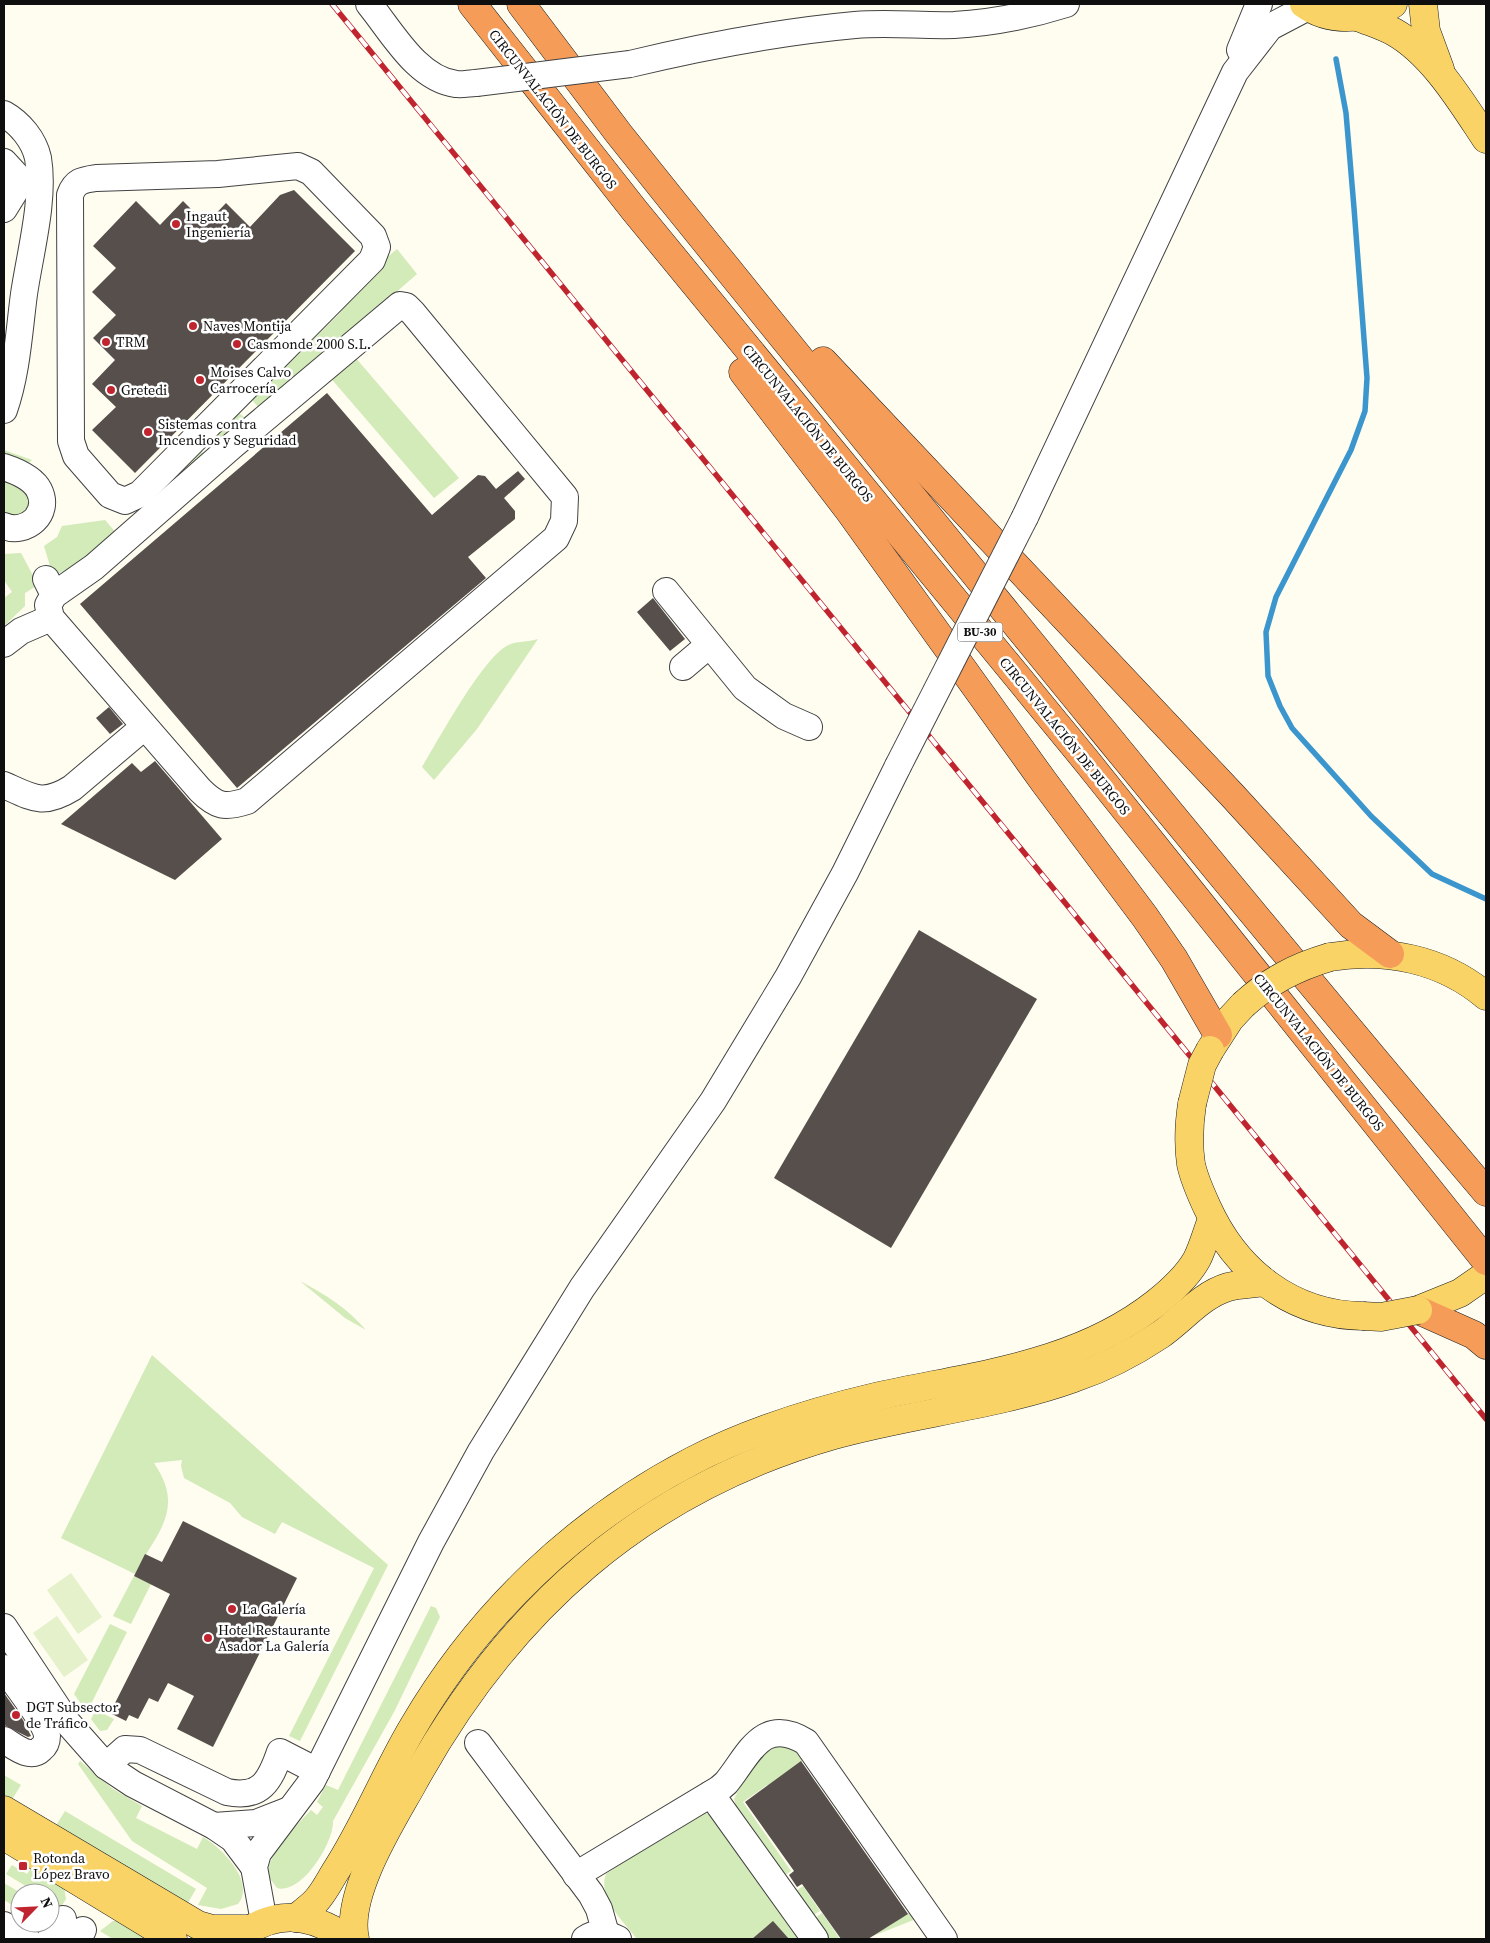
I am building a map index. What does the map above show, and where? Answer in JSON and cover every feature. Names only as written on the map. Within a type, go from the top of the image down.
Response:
[{"type":"highway","name":"CIRCUNVALACIÓN DE BURGOS","points":[[472,4],[635,211],[1089,764],[1483,1273]]},
{"type":"highway","name":"BU-30","points":[[521,4],[675,204],[1308,982],[1486,1192]]},
{"type":"highway","points":[[675,204],[1206,766],[1351,925],[1390,954]]},
{"type":"highway","points":[[635,211],[697,312],[850,512],[1174,959],[1214,1043]]},
{"type":"highway","points":[[1418,1310],[1474,1335],[1486,1345]]},
{"type":"main road","points":[[1358,18],[1382,11],[1393,4]]},
{"type":"main road","points":[[1423,4],[1426,30],[1442,76]]},
{"type":"main road","points":[[1306,5],[1332,16],[1358,18],[1394,32],[1442,76],[1486,139]]},
{"type":"main road","points":[[1482,990],[1441,968],[1420,960],[1390,954],[1370,953],[1330,957],[1311,963],[1275,980],[1243,1004],[1214,1043],[1202,1065],[1192,1104],[1188,1132],[1191,1165],[1212,1219],[1236,1258],[1264,1282],[1290,1298],[1319,1310],[1381,1317],[1418,1310],[1460,1293],[1483,1273]]},
{"type":"main road","points":[[4,1810],[198,1925],[212,1929],[250,1930],[296,1918],[317,1901],[344,1858],[413,1727],[447,1674],[481,1629],[509,1598],[574,1538],[642,1490],[738,1438],[784,1421],[827,1409],[932,1384],[1003,1371],[1044,1360],[1118,1330],[1174,1289],[1196,1260],[1212,1219]]},
{"type":"main road","points":[[355,1939],[352,1927],[358,1892],[432,1748],[476,1681],[514,1634],[546,1600],[602,1551],[679,1500],[766,1458],[834,1435],[983,1403],[1072,1379],[1131,1353],[1160,1335],[1206,1298],[1227,1287],[1264,1282]]},
{"type":"main road","points":[[4,1836],[173,1939]]},
{"type":"main road","points":[[296,1918],[327,1925],[348,1939]]},
{"type":"street","points":[[369,4],[415,61],[435,78],[457,84],[630,64],[718,43],[789,31],[858,25],[955,25],[1044,11],[1066,4]]},
{"type":"street","points":[[250,1930],[254,1867],[264,1842],[306,1791],[431,1542],[481,1452],[582,1288],[713,1101],[784,985],[845,873],[1025,517],[1234,72],[1240,47],[1259,4]]},
{"type":"street","points":[[1234,72],[1270,27],[1306,5]]},
{"type":"street","points":[[4,114],[22,128],[33,144],[38,159],[38,199],[12,380],[4,410]]},
{"type":"street","points":[[4,162],[16,175],[17,188],[4,209]]},
{"type":"street","points":[[298,166],[311,172],[373,236],[377,247],[372,260],[140,494],[125,501],[103,503],[76,456],[71,441],[70,195],[74,186],[80,181],[96,178],[218,174],[298,166]]},
{"type":"street","points":[[4,644],[20,630],[50,597],[94,567],[232,446],[400,305],[406,306],[413,313],[565,497],[564,521],[556,538],[247,801],[225,806],[213,803],[144,727],[50,597]]},
{"type":"street","points":[[4,468],[30,480],[39,489],[42,499],[41,511],[36,520],[24,528],[4,526]]},
{"type":"street","points":[[666,591],[745,688],[784,716],[808,727]]},
{"type":"street","points":[[683,667],[709,645]]},
{"type":"street","points":[[4,785],[35,799],[47,800],[59,796],[72,788],[144,727]]},
{"type":"street","points":[[4,1627],[67,1722],[106,1766],[133,1784],[214,1826],[233,1839],[254,1867]]},
{"type":"street","points":[[4,1668],[41,1722],[47,1737],[46,1745],[39,1752],[33,1754],[23,1752],[4,1740]]},
{"type":"street","points":[[576,1874],[711,1794],[726,1783],[759,1739],[781,1732],[795,1735],[806,1742],[933,1935]]},
{"type":"street","points":[[478,1743],[576,1874],[599,1909],[603,1938]]},
{"type":"street","points":[[106,1766],[118,1753],[125,1749],[134,1748],[226,1792],[248,1794],[259,1789],[271,1776],[280,1752],[317,1771]]},
{"type":"street","points":[[711,1794],[815,1939]]},
{"type":"street","points":[[214,1826],[256,1823],[292,1809]]},
{"type":"street","points":[[4,1925],[27,1939]]},
{"type":"green space","points":[[397,249],[417,274],[268,404],[259,408],[252,400],[339,314],[377,266]]},
{"type":"green space","points":[[354,356],[459,478],[434,498],[328,375]]},
{"type":"green space","points":[[239,413],[244,417],[244,423],[218,442],[214,438]]},
{"type":"green space","points":[[4,450],[32,460],[27,464],[5,457]]},
{"type":"green space","points":[[202,450],[203,456],[199,462],[97,555],[53,576],[44,546],[57,537],[62,526],[105,520],[118,535]]},
{"type":"green space","points":[[4,481],[23,491],[29,499],[29,505],[19,516],[12,516],[4,511]]},
{"type":"green space","points":[[21,553],[38,585],[25,593],[25,606],[4,626],[4,598],[12,592],[4,580],[4,554]]},
{"type":"green space","points":[[538,639],[477,729],[434,780],[422,767],[472,685],[495,656],[505,647],[517,642]]},
{"type":"green space","points":[[300,1281],[336,1302],[366,1330],[345,1318]]},
{"type":"green space","points":[[152,1355],[388,1565],[300,1741],[289,1736],[374,1568],[282,1522],[275,1534],[242,1517],[230,1503],[184,1478],[181,1466],[182,1460],[154,1463],[168,1495],[168,1509],[158,1534],[135,1574],[61,1538]]},
{"type":"green space","points":[[71,1573],[102,1617],[78,1634],[47,1590]]},
{"type":"green space","points":[[134,1576],[151,1584],[131,1624],[113,1616]]},
{"type":"green space","points":[[431,1606],[436,1608],[440,1617],[394,1712],[333,1821],[332,1830],[322,1853],[315,1865],[296,1883],[287,1888],[277,1888],[268,1876],[272,1859],[291,1832],[311,1810],[317,1815],[323,1807],[317,1802],[326,1785],[338,1790]]},
{"type":"green space","points":[[57,1616],[88,1660],[64,1677],[33,1633]]},
{"type":"green space","points":[[110,1624],[127,1632],[87,1712],[74,1694]]},
{"type":"green space","points":[[96,1710],[114,1719],[107,1730],[100,1731],[91,1719]]},
{"type":"green space","points":[[787,1742],[805,1759],[784,1774],[889,1926],[911,1911],[916,1919],[873,1936],[767,1785],[743,1802],[791,1871],[781,1878],[737,1809],[734,1799],[759,1750]]},
{"type":"green space","points":[[80,1761],[113,1789],[142,1806],[136,1818],[197,1849],[203,1837],[219,1849],[240,1876],[243,1886],[238,1904],[221,1909],[198,1905],[207,1888],[132,1841],[78,1764]]},
{"type":"green space","points":[[4,1775],[21,1785],[11,1801],[4,1796]]},
{"type":"green space","points":[[65,1811],[196,1889],[186,1906],[55,1827]]},
{"type":"green space","points":[[694,1813],[706,1813],[713,1817],[806,1939],[637,1939],[608,1900],[604,1883],[606,1874]]},
{"type":"green space","points":[[12,1865],[27,1874],[32,1867],[58,1883],[21,1883],[6,1874]]},
{"type":"green space","points":[[4,1883],[10,1887],[10,1904],[4,1900]]},
{"type":"green space","points":[[60,1884],[64,1887],[66,1899],[61,1907]]},
{"type":"green space","points":[[803,1886],[820,1911],[809,1918],[792,1894]]},
{"type":"green space","points":[[822,1913],[840,1939],[823,1939],[811,1921]]},
{"type":"green space","points":[[113,1921],[119,1921],[151,1939],[113,1939],[100,1931]]},
{"type":"building","name":"Naves Montija","points":[[294,190],[355,251],[135,473],[92,430],[116,407],[92,384],[115,360],[93,338],[116,315],[92,292],[116,268],[93,246],[136,201],[160,225],[183,201],[206,224],[226,203],[250,227],[280,195]]},
{"type":"building","points":[[327,393],[432,515],[478,475],[485,476],[496,489],[518,471],[525,479],[504,498],[515,511],[515,519],[468,557],[486,578],[237,788],[80,604]]},
{"type":"building","points":[[653,598],[685,639],[670,651],[637,612]]},
{"type":"building","points":[[109,707],[123,724],[110,734],[96,718]]},
{"type":"building","points":[[155,761],[222,839],[175,880],[61,824],[132,763],[141,772]]},
{"type":"building","points":[[919,930],[1037,999],[891,1248],[774,1178]]},
{"type":"building","name":"Hotel Restaurante Asador La Galería","points":[[183,1521],[297,1578],[213,1747],[177,1729],[194,1696],[168,1683],[158,1702],[149,1698],[138,1719],[129,1715],[126,1721],[110,1713],[170,1594],[134,1576],[145,1554],[162,1562]]},
{"type":"building","points":[[4,1693],[23,1720],[31,1736],[28,1737],[4,1725]]},
{"type":"building","points":[[801,1761],[908,1914],[868,1939],[841,1939],[802,1884],[797,1887],[789,1875],[794,1871],[745,1802]]},
{"type":"building","points":[[773,1921],[789,1939],[752,1939]]},
{"type":"waterway","points":[[1336,59],[1346,113],[1354,208],[1367,378],[1365,411],[1351,450],[1276,597],[1266,632],[1268,676],[1280,706],[1292,728],[1371,816],[1432,874],[1486,899]]},
{"type":"railway","points":[[332,4],[1486,1419]]},
{"type":"place","name":"Ingaut Ingeniería","points":[[176,224]]},
{"type":"place","name":"Naves Montija","points":[[193,326]]},
{"type":"place","name":"TRM","points":[[106,342]]},
{"type":"place","name":"Casmonde 2000 S.L.","points":[[237,344]]},
{"type":"place","name":"Moises Calvo Carrocería","points":[[200,380]]},
{"type":"place","name":"Gretedi","points":[[111,390]]},
{"type":"place","name":"Sistemas contra Incendios y Seguridad","points":[[148,432]]},
{"type":"place","name":"La Galería","points":[[232,1609]]},
{"type":"place","name":"Hotel Restaurante Asador La Galería","points":[[208,1638]]},
{"type":"place","name":"DGT Subsector de Tráfico","points":[[16,1715]]},
{"type":"place","name":"Rotonda López Bravo","points":[[23,1866]]}]
